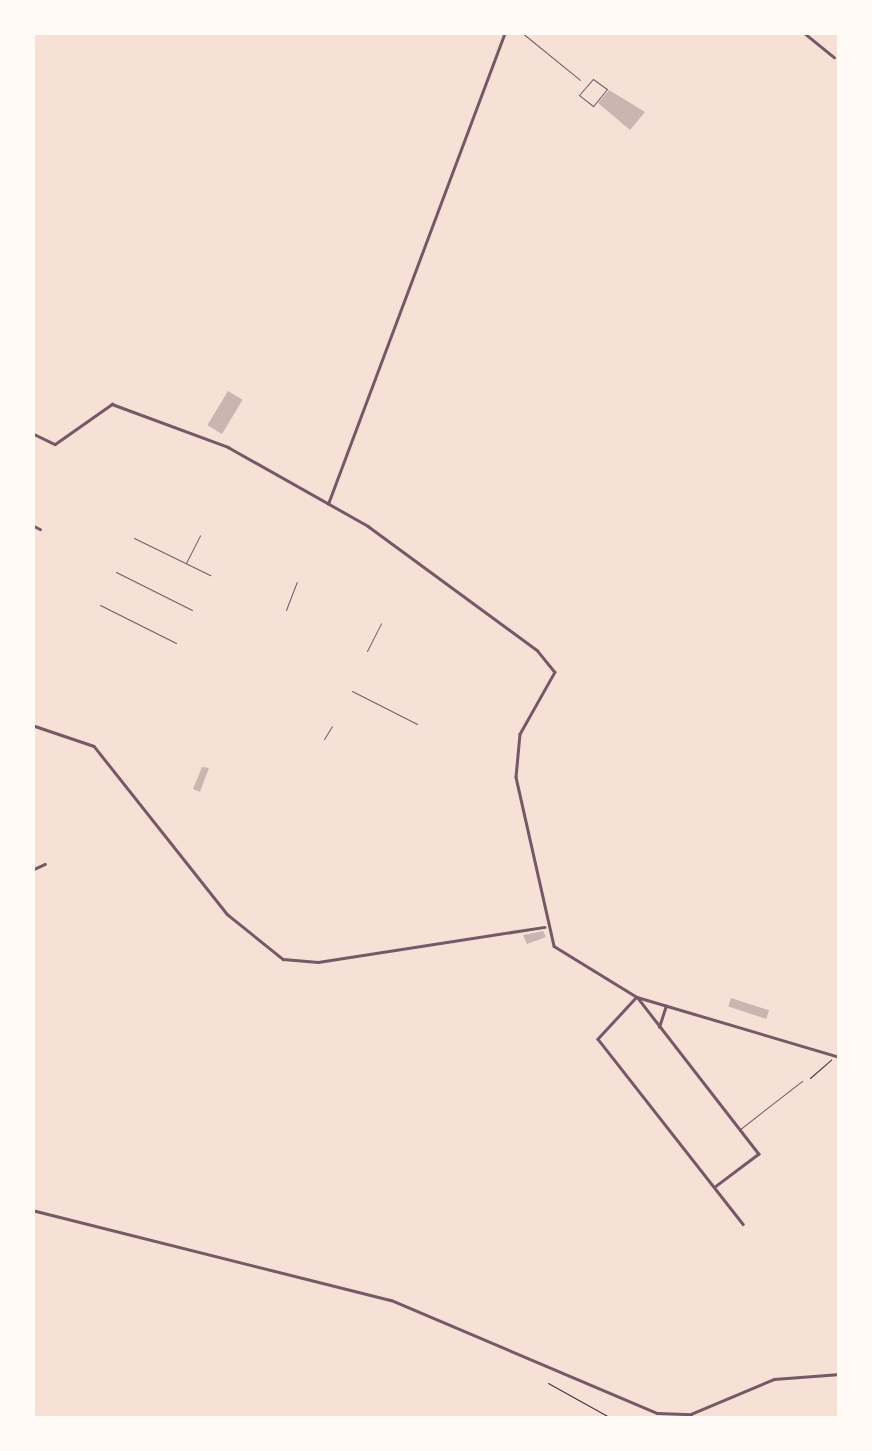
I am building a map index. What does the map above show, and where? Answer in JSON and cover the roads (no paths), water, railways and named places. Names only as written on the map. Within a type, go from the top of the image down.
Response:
[{"type":"street","points":[[328,506],[505,32]]},
{"type":"street","points":[[521,32],[580,80]]},
{"type":"street","points":[[803,32],[834,58]]},
{"type":"street","points":[[593,78],[606,90],[593,106],[580,96],[593,78]]},
{"type":"street","points":[[32,433],[55,444],[100,407],[118,405],[228,447],[328,506],[550,660],[554,681],[515,752],[546,927],[570,963],[637,997],[837,1057]]},
{"type":"street","points":[[32,525],[40,528]]},
{"type":"street","points":[[186,564],[200,535]]},
{"type":"street","points":[[134,538],[210,576]]},
{"type":"street","points":[[116,572],[192,610]]},
{"type":"street","points":[[286,610],[297,582]]},
{"type":"street","points":[[100,605],[176,643]]},
{"type":"street","points":[[367,651],[381,623]]},
{"type":"street","points":[[352,691],[417,724]]},
{"type":"street","points":[[32,725],[94,746],[228,914],[283,960],[318,962],[546,927]]},
{"type":"street","points":[[324,740],[332,726]]},
{"type":"street","points":[[32,870],[45,864]]},
{"type":"street","points":[[637,997],[759,1154],[715,1186]]},
{"type":"street","points":[[637,997],[598,1039],[744,1224]]},
{"type":"street","points":[[659,1029],[666,1006]]},
{"type":"street","points":[[739,1130],[802,1081]]},
{"type":"street","points":[[32,1210],[391,1300],[657,1413],[726,1404],[774,1380],[840,1374]]}]
